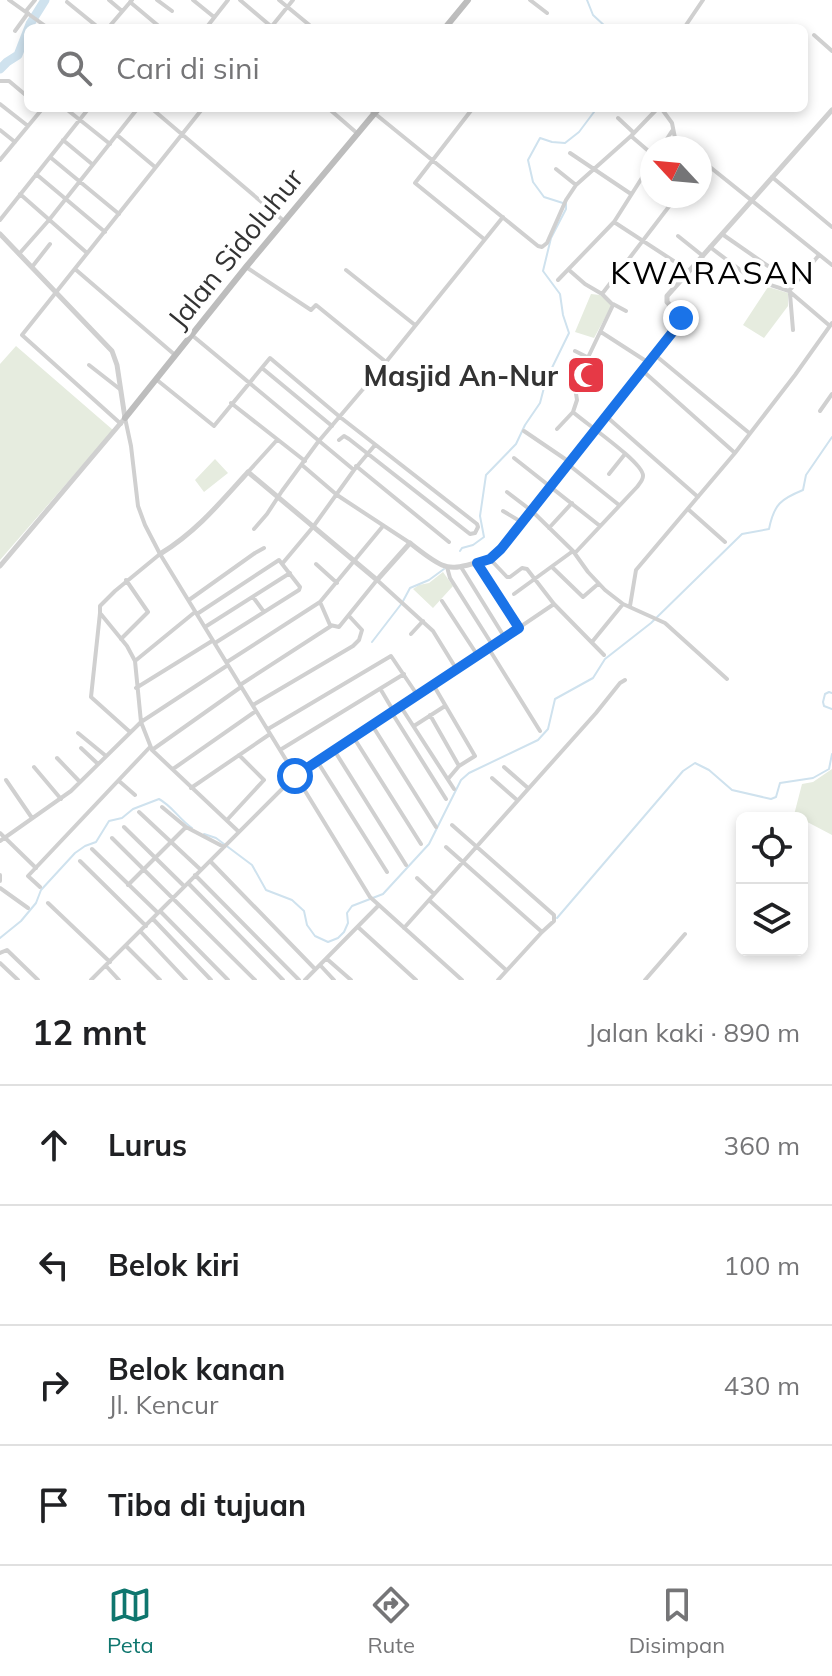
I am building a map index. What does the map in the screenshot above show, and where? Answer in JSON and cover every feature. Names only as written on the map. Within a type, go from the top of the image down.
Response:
[{"type":"main road","points":[[448,24],[468,0]]},
{"type":"main road","name":"Jalan Sidoluhur","points":[[123,421],[246,267],[376,112]]},
{"type":"street","points":[[9,0],[43,24]]},
{"type":"street","points":[[15,31],[35,0]]},
{"type":"street","points":[[109,0],[122,11]]},
{"type":"street","points":[[157,0],[172,11]]},
{"type":"street","points":[[193,0],[214,17]]},
{"type":"street","points":[[210,24],[228,0]]},
{"type":"street","points":[[240,0],[267,24]]},
{"type":"street","points":[[279,0],[308,24]]},
{"type":"street","points":[[274,24],[293,0]]},
{"type":"street","points":[[530,0],[547,13]]},
{"type":"street","points":[[687,24],[703,0]]},
{"type":"street","points":[[113,24],[131,1],[157,24]]},
{"type":"street","points":[[67,2],[94,24]]},
{"type":"street","points":[[814,35],[832,51]]},
{"type":"street","points":[[0,81],[9,81],[24,94]]},
{"type":"street","points":[[0,104],[28,126]]},
{"type":"street","points":[[231,403],[337,495],[439,563],[447,567],[461,567],[490,559],[552,487],[681,320],[666,298],[832,110]]},
{"type":"street","points":[[1,157],[39,112]]},
{"type":"street","points":[[70,112],[110,144]]},
{"type":"street","points":[[0,220],[86,112]]},
{"type":"street","points":[[19,254],[135,112]]},
{"type":"street","points":[[155,112],[284,221]]},
{"type":"street","points":[[123,421],[22,334],[200,112]]},
{"type":"street","points":[[333,112],[358,134]]},
{"type":"street","points":[[378,112],[542,247],[547,243],[576,185],[655,112]]},
{"type":"street","points":[[470,112],[415,183],[484,239]]},
{"type":"street","points":[[663,112],[672,122],[675,136]]},
{"type":"street","points":[[618,118],[640,141]]},
{"type":"street","points":[[669,136],[673,129]]},
{"type":"street","points":[[0,130],[15,142]]},
{"type":"street","points":[[117,135],[156,167]]},
{"type":"street","points":[[63,140],[93,165]]},
{"type":"street","points":[[570,153],[631,194]]},
{"type":"street","points":[[50,157],[119,214]]},
{"type":"street","points":[[556,169],[576,185]]},
{"type":"street","points":[[712,171],[832,265]]},
{"type":"street","points":[[36,174],[105,232]]},
{"type":"street","points":[[772,177],[832,227]]},
{"type":"street","points":[[558,280],[614,222],[640,180]]},
{"type":"street","points":[[20,194],[87,253]]},
{"type":"street","points":[[602,294],[668,208]]},
{"type":"street","points":[[254,529],[318,442],[503,217]]},
{"type":"street","points":[[614,222],[689,271]]},
{"type":"street","points":[[0,234],[112,351],[121,390],[123,421],[131,446],[138,506],[145,525],[295,776],[375,903],[462,980]]},
{"type":"street","points":[[722,234],[768,266]]},
{"type":"street","points":[[678,235],[703,256]]},
{"type":"street","points":[[32,267],[50,244]]},
{"type":"street","points":[[630,606],[636,570],[735,453],[831,324],[789,291],[752,279],[710,247]]},
{"type":"street","points":[[793,330],[789,291],[819,255]]},
{"type":"street","points":[[246,267],[311,310],[316,305],[386,362]]},
{"type":"street","points":[[75,269],[175,355]]},
{"type":"street","points":[[346,270],[415,325]]},
{"type":"street","points":[[569,270],[626,311]]},
{"type":"street","points":[[557,429],[573,412],[577,400],[575,387],[613,304]]},
{"type":"street","points":[[600,331],[649,363]]},
{"type":"street","points":[[192,335],[318,442],[449,542]]},
{"type":"street","points":[[575,351],[587,357]]},
{"type":"street","points":[[655,355],[748,432]]},
{"type":"street","points":[[157,380],[213,426],[270,358],[477,524],[475,533],[470,534],[346,437],[339,440]]},
{"type":"street","points":[[89,365],[121,390]]},
{"type":"street","points":[[262,368],[332,426]]},
{"type":"street","points":[[643,371],[735,453]]},
{"type":"street","points":[[820,411],[832,394]]},
{"type":"street","points":[[514,594],[574,552],[643,477],[641,469],[625,454],[573,412]]},
{"type":"street","points":[[607,417],[699,497]]},
{"type":"street","points":[[0,566],[123,421]]},
{"type":"street","points":[[524,431],[619,505]]},
{"type":"street","points":[[130,732],[91,697],[100,606],[126,580],[195,530],[277,440]]},
{"type":"street","points":[[282,564],[375,445]]},
{"type":"street","points":[[609,474],[625,454]]},
{"type":"street","points":[[514,458],[600,526]]},
{"type":"street","points":[[248,472],[403,602],[436,635],[457,670]]},
{"type":"street","points":[[507,492],[532,511],[574,552],[598,584],[623,604],[652,615],[670,627],[727,679]]},
{"type":"street","points":[[549,528],[572,503]]},
{"type":"street","points":[[689,510],[725,542]]},
{"type":"street","points":[[503,511],[523,523]]},
{"type":"street","points":[[3,839],[61,799],[141,722],[320,602],[383,526]]},
{"type":"street","points":[[40,887],[28,877],[151,749],[331,626],[339,627],[410,543]]},
{"type":"street","points":[[189,600],[264,548]]},
{"type":"street","points":[[490,559],[507,577],[524,568],[604,655]]},
{"type":"street","points":[[135,661],[196,613],[279,560],[299,586],[299,590],[264,612],[136,688]]},
{"type":"street","points":[[477,563],[519,628]]},
{"type":"street","points":[[316,564],[337,583]]},
{"type":"street","points":[[447,567],[450,578],[540,731]]},
{"type":"street","points":[[461,567],[505,638]]},
{"type":"street","points":[[552,567],[583,597],[598,584]]},
{"type":"street","points":[[205,627],[290,573]]},
{"type":"street","points":[[121,639],[148,612],[126,580]]},
{"type":"street","points":[[253,597],[264,612]]},
{"type":"street","points":[[442,601],[478,656]]},
{"type":"street","points":[[320,602],[331,626]]},
{"type":"street","points":[[91,980],[295,776],[554,604]]},
{"type":"street","points":[[592,643],[623,604]]},
{"type":"street","points":[[100,613],[135,661],[141,722],[151,749],[239,832]]},
{"type":"street","points":[[253,706],[353,646],[362,630],[350,617]]},
{"type":"street","points":[[411,634],[423,621]]},
{"type":"street","points":[[191,788],[269,731],[390,656],[418,696]]},
{"type":"street","points":[[280,750],[404,674]]},
{"type":"street","points":[[404,928],[625,680]]},
{"type":"street","points":[[434,686],[475,756],[459,766],[448,779]]},
{"type":"street","points":[[380,689],[446,799]]},
{"type":"street","points":[[414,726],[445,706]]},
{"type":"street","points":[[401,707],[454,789]]},
{"type":"street","points":[[172,770],[256,711]]},
{"type":"street","points":[[430,715],[459,766]]},
{"type":"street","points":[[372,725],[436,827]]},
{"type":"street","points":[[78,733],[106,756]]},
{"type":"street","points":[[354,737],[421,844]]},
{"type":"street","points":[[81,748],[98,764]]},
{"type":"street","points":[[334,750],[406,865]]},
{"type":"street","points":[[227,821],[264,780],[239,755]]},
{"type":"street","points":[[57,758],[80,782]]},
{"type":"street","points":[[317,761],[387,872]]},
{"type":"street","points":[[34,767],[61,799]]},
{"type":"street","points":[[504,767],[528,788]]},
{"type":"street","points":[[492,778],[517,801]]},
{"type":"street","points":[[6,780],[32,818]]},
{"type":"street","points":[[119,781],[135,795]]},
{"type":"street","points":[[162,807],[186,827],[225,847]]},
{"type":"street","points":[[139,812],[201,870]]},
{"type":"street","points":[[452,825],[554,915],[554,921],[498,980]]},
{"type":"street","points":[[124,827],[283,980]]},
{"type":"street","points":[[128,885],[186,827]]},
{"type":"street","points":[[0,833],[36,868]]},
{"type":"street","points":[[112,838],[255,980]]},
{"type":"street","points":[[446,847],[542,932]]},
{"type":"street","points":[[92,849],[228,980]]},
{"type":"street","points":[[80,861],[146,926]]},
{"type":"street","points":[[210,861],[334,980]]},
{"type":"street","points":[[195,875],[304,980],[358,928],[375,903]]},
{"type":"street","points":[[417,878],[434,894]]},
{"type":"street","points":[[0,888],[28,908]]},
{"type":"street","points":[[429,900],[506,970]]},
{"type":"street","points":[[48,903],[108,964],[119,980]]},
{"type":"street","points":[[153,919],[211,980]]},
{"type":"street","points":[[358,928],[416,980]]},
{"type":"street","points":[[140,931],[186,980]]},
{"type":"street","points":[[645,980],[685,934]]},
{"type":"street","points":[[126,946],[160,980]]},
{"type":"street","points":[[0,953],[7,950],[38,980]]},
{"type":"street","points":[[327,959],[351,980]]},
{"type":"street","points":[[0,963],[18,980]]},
{"type":"shaded area","points":[[768,287],[788,293],[788,306],[764,338],[743,325]]},
{"type":"shaded area","points":[[591,294],[600,295],[612,305],[594,338],[575,332]]},
{"type":"shaded area","points":[[16,346],[113,430],[0,560],[0,364]]},
{"type":"shaded area","points":[[215,459],[228,473],[204,492],[195,480]]},
{"type":"shaded area","points":[[443,572],[453,586],[433,608],[413,589],[429,583]]},
{"type":"shaded area","points":[[832,769],[832,835],[808,822],[808,812],[795,812],[802,784],[813,782]]},
{"type":"waterway","points":[[30,24],[45,0]]},
{"type":"waterway","points":[[587,0],[593,15],[603,24]]},
{"type":"waterway","points":[[0,69],[18,55],[24,40]]},
{"type":"waterway","points":[[460,551],[484,537],[480,516],[486,475],[516,444],[540,403],[546,380],[569,333],[560,294],[543,271],[551,238],[566,204],[544,197],[533,182],[528,160],[540,138],[565,143],[579,132],[594,112]]},
{"type":"waterway","points":[[204,834],[216,838],[252,865],[266,890],[292,900],[304,911],[307,925],[315,936],[328,942],[338,938],[348,923],[347,913],[352,906],[383,894],[429,844],[461,780],[469,773],[538,740],[548,729],[555,699],[593,678],[605,659],[651,623],[742,534],[769,529],[780,504],[803,490],[806,475],[832,437]]},
{"type":"waterway","points":[[372,642],[410,588],[444,569]]},
{"type":"waterway","points":[[832,693],[825,694],[823,702],[824,706],[832,709]]},
{"type":"waterway","points":[[557,918],[683,771],[695,763],[709,770],[732,790],[771,799],[776,797],[780,783],[813,778],[829,769],[832,754]]},
{"type":"waterway","points":[[0,938],[21,921],[36,903],[41,890],[75,853],[96,842],[109,821],[122,818],[133,809],[159,799],[192,828]]},
{"type":"place","name":"Masjid An-Nur","points":[[586,375]]},
{"type":"district","name":"KWARASAN","points":[[713,272]]},
{"type":"route","points":[[295,776],[519,628],[477,563],[490,559],[501,549],[596,431],[681,318]]}]
